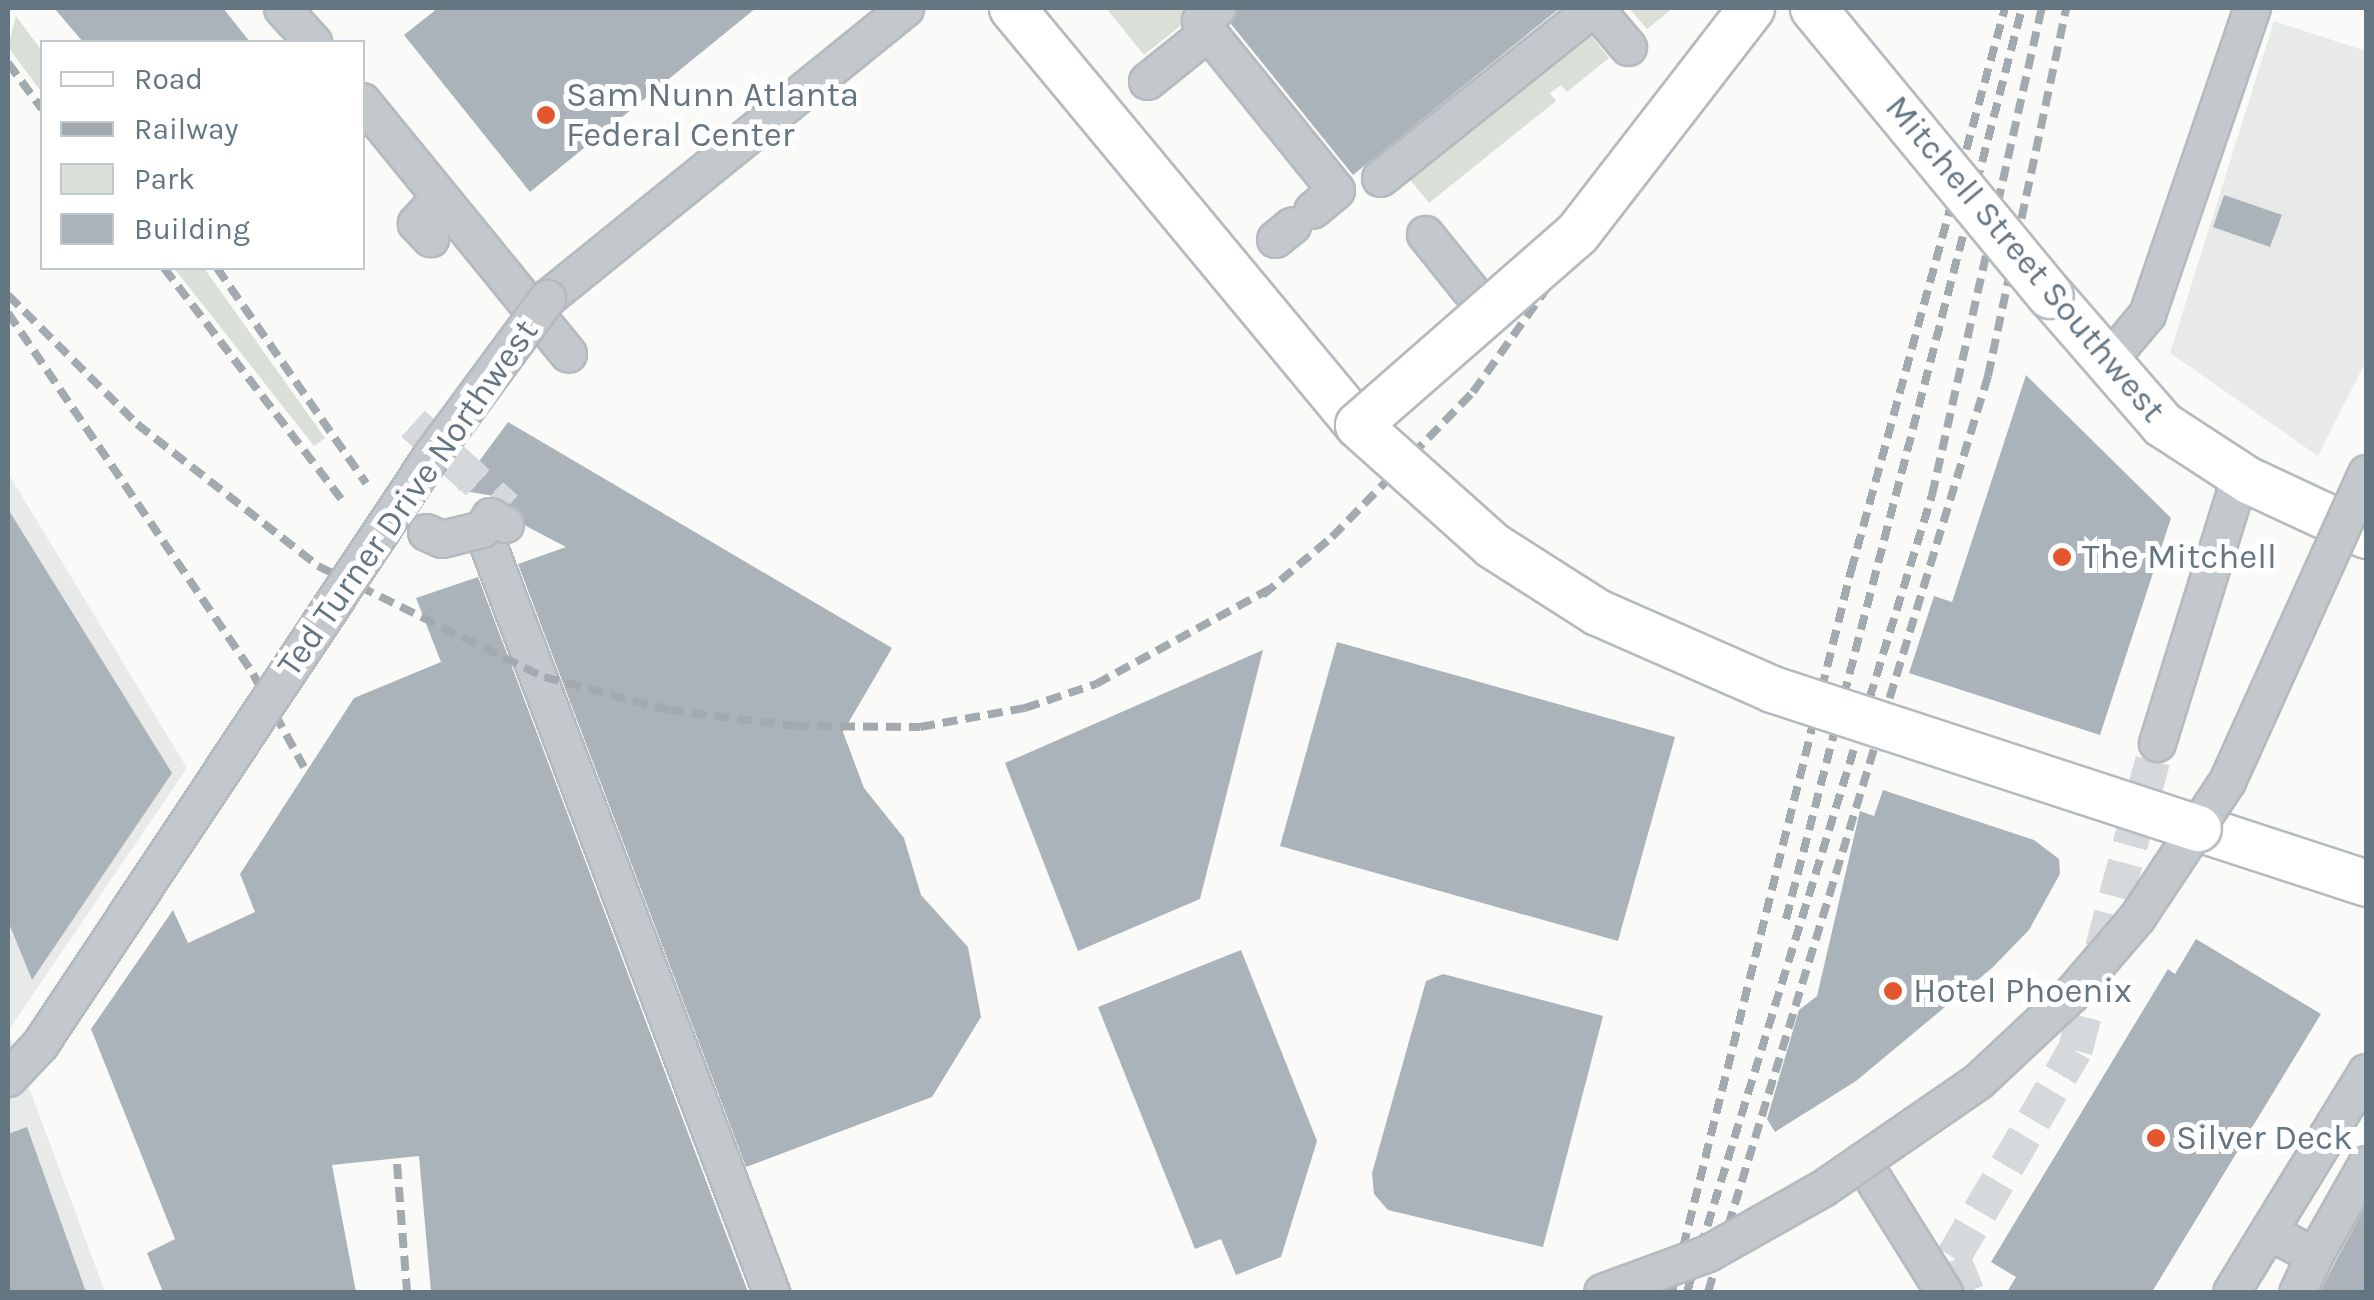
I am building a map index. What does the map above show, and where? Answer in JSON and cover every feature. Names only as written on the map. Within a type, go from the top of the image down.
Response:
[{"type":"main road","points":[[1012,8],[1358,425],[1492,544],[1614,620],[1772,689],[2366,883]]},
{"type":"main road","points":[[1358,425],[1577,233],[1751,8]]},
{"type":"main road","name":"Mitchell Street Southwest","points":[[1813,8],[2106,362],[2162,424],[2240,475],[2366,535]]},
{"type":"street","points":[[282,8],[310,40]]},
{"type":"street","name":"Ted Turner Drive Northwest","points":[[8,1078],[40,1044],[523,324],[617,233],[905,8]]},
{"type":"street","points":[[1147,81],[1212,20],[1304,216],[1382,181],[1487,88],[1594,8],[1628,47]]},
{"type":"street","points":[[2106,362],[2147,314],[2252,8]]},
{"type":"street","points":[[365,104],[568,354]]},
{"type":"street","points":[[1425,234],[1470,290]]},
{"type":"street","points":[[1602,1292],[1708,1253],[1862,1162],[1978,1081],[2071,994],[2198,828],[2248,742],[2366,472]]},
{"type":"street","points":[[2157,743],[2240,475]]},
{"type":"street","points":[[426,532],[442,540],[494,527],[771,1292]]},
{"type":"street","points":[[2230,1292],[2366,1072]]},
{"type":"street","points":[[1862,1162],[1944,1292]]},
{"type":"street","points":[[2297,1292],[2366,1164]]},
{"type":"street","points":[[2269,1231],[2314,1256]]},
{"type":"shaded area","points":[[2274,21],[2366,51],[2366,361],[2318,456],[2170,353]]},
{"type":"shaded area","points":[[8,473],[187,768],[8,1031]]},
{"type":"shaded area","points":[[8,1031],[105,1292],[8,1292]]},
{"type":"green space","points":[[1106,8],[1203,8],[1144,55]]},
{"type":"green space","points":[[1629,8],[1673,8],[1647,29]]},
{"type":"green space","points":[[16,16],[40,48],[40,90],[8,47]]},
{"type":"green space","points":[[1584,27],[1609,58],[1567,92],[1561,85],[1550,93],[1556,101],[1429,203],[1403,171]]},
{"type":"green space","points":[[176,270],[205,270],[325,438],[314,446]]},
{"type":"building","points":[[54,8],[223,8],[248,40],[81,40]]},
{"type":"building","name":"Sam Nunn Atlanta Federal Center","points":[[438,8],[756,8],[530,192],[404,35]]},
{"type":"building","points":[[1238,8],[1560,8],[1353,175],[1231,24]]},
{"type":"building","points":[[2224,195],[2282,215],[2270,247],[2213,227]]},
{"type":"building","name":"The Mitchell","points":[[2026,375],[2171,518],[2100,735],[1909,673],[1934,596],[1952,602]]},
{"type":"building","points":[[508,422],[892,648],[843,732],[864,788],[904,838],[921,895],[968,947],[981,1017],[932,1097],[746,1167],[518,564],[566,547],[526,526],[500,497],[458,490]]},
{"type":"building","points":[[8,509],[172,773],[32,980],[8,921]]},
{"type":"building","points":[[478,577],[748,1292],[431,1292],[419,1156],[332,1165],[356,1292],[163,1292],[147,1253],[175,1239],[91,1029],[173,910],[188,943],[255,912],[240,874],[354,698],[441,662],[416,598]]},
{"type":"building","points":[[1337,642],[1675,737],[1618,941],[1280,846]]},
{"type":"building","points":[[1263,650],[1200,899],[1078,951],[1005,763]]},
{"type":"building","points":[[1883,790],[2034,840],[2059,859],[2060,874],[2029,930],[1992,968],[1856,1081],[1775,1132],[1767,1119],[1799,1010],[1817,996],[1860,811],[1874,816]]},
{"type":"building","name":"Silver Deck","points":[[2196,939],[2321,1014],[2152,1292],[2007,1292],[2016,1277],[1991,1262],[2168,969],[2175,974]]},
{"type":"building","points":[[1241,950],[1317,1141],[1281,1257],[1236,1275],[1221,1239],[1195,1249],[1098,1007]]},
{"type":"building","points":[[1443,974],[1603,1016],[1543,1247],[1388,1210],[1374,1194],[1372,1173],[1426,981]]},
{"type":"building","points":[[27,1127],[86,1292],[8,1292],[8,1134]]},
{"type":"building","points":[[2366,1206],[2366,1292],[2320,1292],[2333,1266]]},
{"type":"tunnel","points":[[413,423],[506,508],[493,530],[500,534]]},
{"type":"tunnel","points":[[1967,1292],[1953,1257],[2075,1050],[2157,743]]},
{"type":"railway","points":[[1263,595],[1332,537],[1473,392],[1747,8]]},
{"type":"railway","points":[[1672,1292],[1851,571],[2005,8]]},
{"type":"railway","points":[[1786,919],[2022,8]]},
{"type":"railway","points":[[1687,1292],[1932,495],[2042,8]]},
{"type":"railway","points":[[1708,1292],[1988,376],[2066,8]]},
{"type":"railway","points":[[8,63],[40,106]]},
{"type":"railway","points":[[166,270],[341,499]]},
{"type":"railway","points":[[218,270],[366,483]]},
{"type":"railway","points":[[8,295],[137,424],[318,566],[544,677],[669,710],[794,726],[920,727],[1025,708],[1096,684],[1271,588]]},
{"type":"railway","points":[[8,313],[253,674],[304,767]]},
{"type":"railway","points":[[397,1164],[407,1292]]},
{"type":"place","name":"Sam Nunn Atlanta Federal Center","points":[[546,115]]},
{"type":"place","name":"The Mitchell","points":[[2062,557]]},
{"type":"place","name":"Hotel Phoenix","points":[[1893,991]]},
{"type":"place","name":"Silver Deck","points":[[2156,1138]]}]
